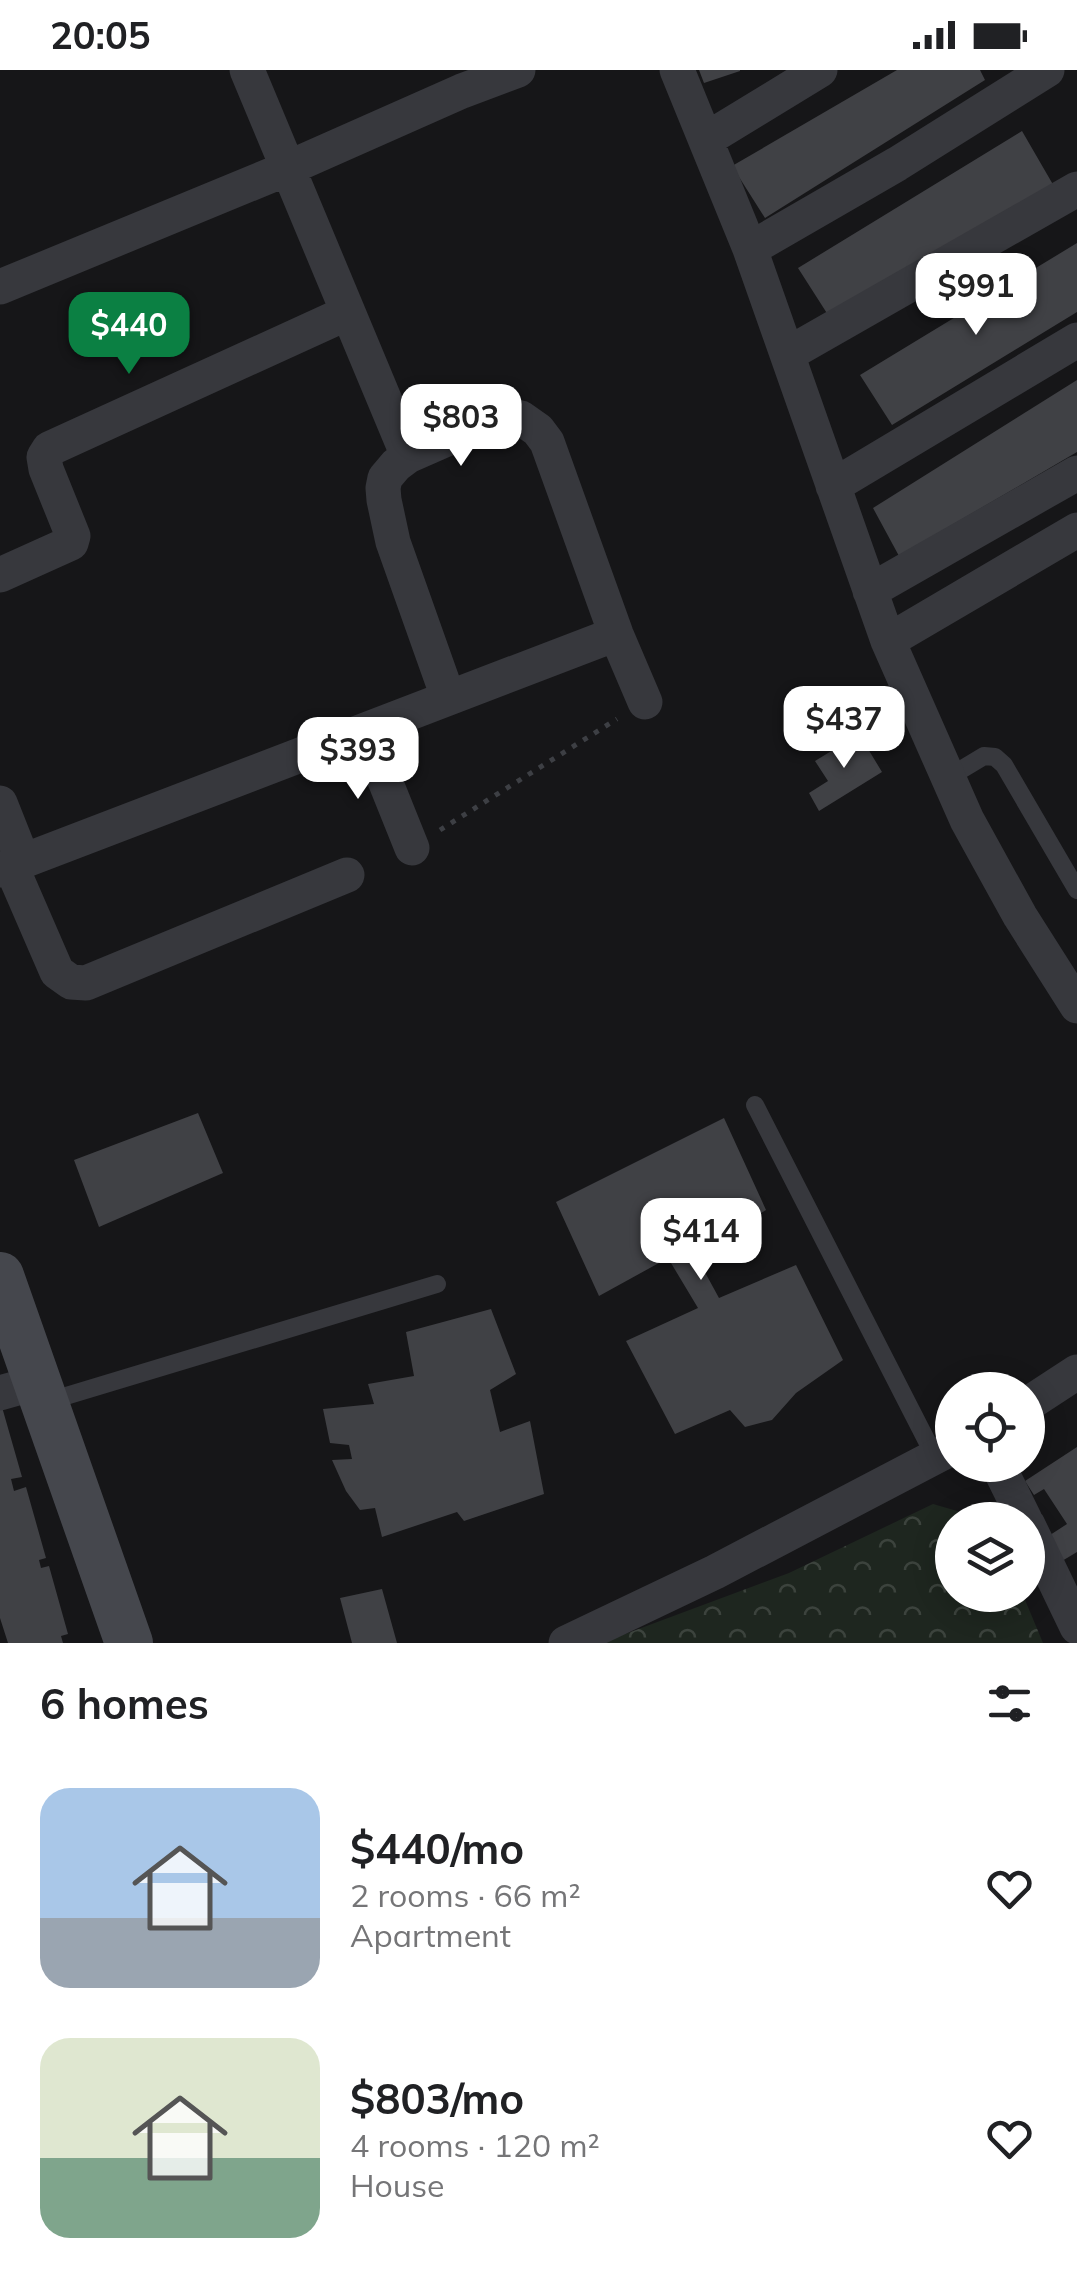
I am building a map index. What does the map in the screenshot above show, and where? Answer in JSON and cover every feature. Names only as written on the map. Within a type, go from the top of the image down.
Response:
[{"type":"street","points":[[247,70],[408,456]]},
{"type":"street","points":[[0,287],[286,168],[458,81],[518,70]]},
{"type":"street","points":[[677,70],[750,249],[888,641],[967,820],[1020,916],[1071,982]]},
{"type":"street","points":[[707,139],[820,70]]},
{"type":"street","points":[[750,249],[897,164],[1047,70]]},
{"type":"street","points":[[788,354],[1077,190]]},
{"type":"street","points":[[0,575],[71,543],[73,536],[46,469],[44,457],[49,449],[347,313]]},
{"type":"street","points":[[833,486],[1077,340]]},
{"type":"street","points":[[448,697],[394,542],[383,488],[385,478],[408,456],[499,416],[521,418],[538,430],[554,458],[616,634],[645,702]]},
{"type":"street","points":[[870,592],[1074,482]]},
{"type":"street","points":[[888,641],[1077,530]]},
{"type":"street","points":[[11,866],[616,634]]},
{"type":"street","points":[[364,731],[412,848]]},
{"type":"street","points":[[0,802],[11,866],[57,972],[71,982],[86,983],[347,875]]},
{"type":"street","points":[[0,1276],[23,1380],[128,1643]]},
{"type":"street","points":[[1045,1393],[1077,1372]]},
{"type":"street","points":[[566,1643],[715,1572],[935,1457]]},
{"type":"street","points":[[1045,1561],[1077,1627]]},
{"type":"lane","points":[[949,777],[984,756],[995,756],[1077,890]]},
{"type":"lane","points":[[756,1105],[935,1435]]},
{"type":"lane","points":[[23,1380],[437,1284]]},
{"type":"path","points":[[412,848],[645,702]]},
{"type":"green space","points":[[933,1504],[935,1612],[1030,1612],[1043,1643],[601,1643],[789,1573]]},
{"type":"building","points":[[699,70],[740,70],[740,71],[704,83]]},
{"type":"building","points":[[897,70],[980,70],[985,80],[765,218],[732,166]]},
{"type":"building","points":[[1022,131],[1055,188],[830,318],[798,268]]},
{"type":"building","points":[[1077,243],[1077,312],[892,425],[860,375]]},
{"type":"building","points":[[1077,380],[1077,452],[899,556],[873,508]]},
{"type":"building","points":[[859,734],[882,772],[819,811],[809,793],[828,781],[815,761]]},
{"type":"building","points":[[198,1113],[223,1173],[99,1227],[74,1160]]},
{"type":"building","points":[[724,1118],[766,1210],[695,1254],[719,1298],[796,1265],[843,1360],[796,1393],[772,1420],[745,1427],[730,1410],[675,1434],[626,1341],[698,1308],[668,1258],[599,1296],[556,1202]]},
{"type":"building","points":[[491,1309],[516,1374],[490,1390],[500,1432],[530,1421],[544,1494],[464,1521],[457,1512],[382,1537],[375,1508],[360,1510],[346,1491],[332,1460],[352,1459],[349,1445],[330,1443],[323,1409],[374,1404],[368,1384],[414,1376],[406,1332]]},
{"type":"building","points":[[0,1400],[22,1477],[11,1479],[14,1491],[26,1487],[46,1558],[39,1560],[41,1568],[49,1566],[68,1634],[61,1636],[63,1643],[8,1643],[0,1618]]},
{"type":"building","points":[[1077,1447],[1077,1552],[1062,1561],[1047,1537],[1067,1524],[1044,1489],[1034,1495],[1026,1482],[1045,1482],[1045,1468]]},
{"type":"building","points":[[382,1589],[397,1643],[352,1643],[340,1598]]}]
